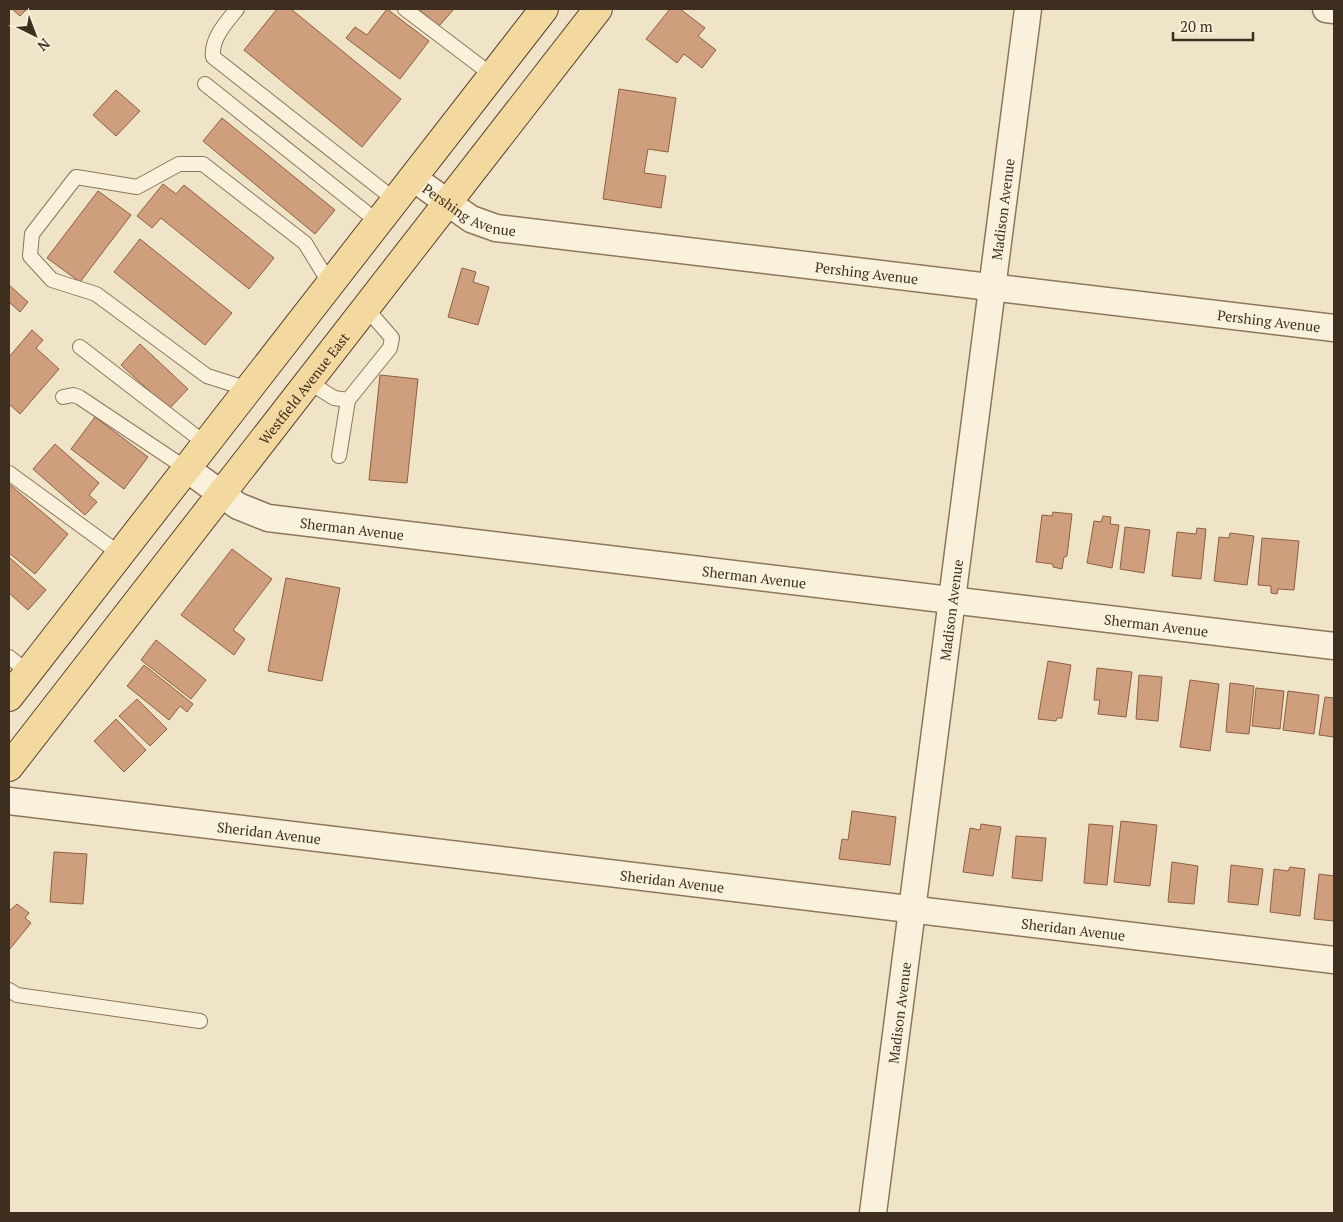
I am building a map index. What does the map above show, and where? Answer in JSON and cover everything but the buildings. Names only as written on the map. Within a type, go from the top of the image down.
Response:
[{"type":"main road","name":"Westfield Avenue East","points":[[9,766],[598,9]]},
{"type":"main road","points":[[9,697],[19,665],[120,554],[492,75],[535,12]]},
{"type":"street","name":"Madison Avenue","points":[[873,1213],[1028,9]]},
{"type":"street","points":[[1326,9],[1334,10]]},
{"type":"street","name":"Pershing Avenue","points":[[413,178],[447,204],[471,219],[496,228],[1334,328]]},
{"type":"street","name":"Sherman Avenue","points":[[187,468],[238,506],[268,518],[1334,646]]},
{"type":"street","name":"Sheridan Avenue","points":[[9,801],[1334,960]]},
{"type":"lane","points":[[237,9],[222,28],[212,47],[213,57],[395,200]]},
{"type":"lane","points":[[405,9],[492,75]]},
{"type":"lane","points":[[204,84],[378,222]]},
{"type":"lane","points":[[248,389],[206,376],[96,294],[52,280],[30,256],[32,234],[76,177],[136,187],[179,164],[202,164],[305,243],[330,284]]},
{"type":"lane","points":[[338,456],[348,400],[390,348],[392,338],[366,308]]},
{"type":"lane","points":[[80,347],[206,444]]},
{"type":"lane","points":[[308,382],[334,398],[348,400]]},
{"type":"lane","points":[[62,397],[72,395],[79,397],[187,468]]},
{"type":"lane","points":[[9,474],[120,554]]},
{"type":"lane","points":[[9,990],[17,995],[200,1022]]}]
